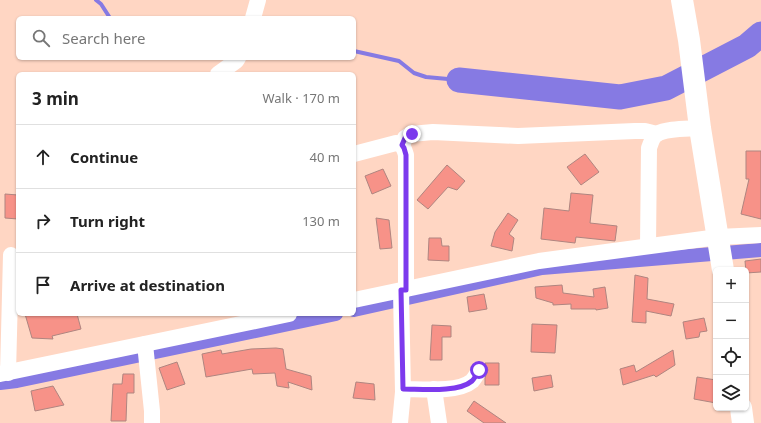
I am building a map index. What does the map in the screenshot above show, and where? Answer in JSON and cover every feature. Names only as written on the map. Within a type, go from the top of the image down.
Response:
[{"type":"street","points":[[254,16],[258,0]]},
{"type":"street","points":[[682,0],[689,40],[695,96],[721,252]]},
{"type":"street","points":[[221,72],[237,60]]},
{"type":"street","points":[[402,145],[405,138],[412,134],[433,132],[518,136],[635,131],[652,132],[657,134],[675,130],[700,128]]},
{"type":"street","points":[[648,246],[649,148],[652,140],[657,134]]},
{"type":"street","points":[[356,153],[396,143],[402,145],[406,155],[403,290],[401,309],[403,389],[400,423]]},
{"type":"street","points":[[356,300],[538,261],[648,246],[721,252],[761,234]]},
{"type":"street","points":[[10,255],[4,373],[279,316]]},
{"type":"street","points":[[145,344],[152,423]]},
{"type":"street","points":[[403,389],[457,387],[467,384],[473,380],[479,370]]},
{"type":"street","points":[[434,389],[439,423]]},
{"type":"street","points":[[741,411],[743,423]]},
{"type":"building","points":[[746,151],[761,151],[761,219],[741,214],[749,179],[746,179]]},
{"type":"building","points":[[585,154],[599,172],[581,185],[567,167]]},
{"type":"building","points":[[447,165],[465,181],[457,190],[448,187],[428,209],[417,200]]},
{"type":"building","points":[[383,169],[391,186],[372,194],[365,176]]},
{"type":"building","points":[[571,193],[593,195],[590,223],[617,226],[615,241],[576,237],[575,243],[541,239],[544,208],[569,211]]},
{"type":"building","points":[[5,194],[16,195],[16,219],[5,218]]},
{"type":"building","points":[[508,213],[518,220],[509,234],[514,238],[512,251],[491,246],[495,232]]},
{"type":"building","points":[[376,218],[389,220],[392,248],[380,249]]},
{"type":"building","points":[[429,238],[441,238],[442,246],[449,246],[449,261],[428,260]]},
{"type":"building","points":[[761,259],[761,272],[749,273],[749,267],[746,267],[745,261]]},
{"type":"building","points":[[635,275],[648,278],[647,299],[674,304],[671,316],[646,311],[646,323],[632,322]]},
{"type":"building","points":[[562,285],[563,293],[594,297],[593,289],[605,287],[608,308],[596,310],[571,309],[571,304],[553,305],[553,303],[536,298],[535,287]]},
{"type":"building","points":[[484,294],[487,309],[469,312],[467,297]]},
{"type":"building","points":[[26,316],[78,316],[81,329],[52,336],[53,339],[32,338]]},
{"type":"building","points":[[704,318],[707,331],[700,332],[699,337],[686,339],[683,322]]},
{"type":"building","points":[[532,324],[557,325],[555,353],[531,352]]},
{"type":"building","points":[[432,325],[451,326],[451,337],[442,337],[442,360],[430,360]]},
{"type":"building","points":[[251,349],[283,349],[286,369],[311,376],[312,390],[288,382],[289,388],[277,386],[275,373],[253,374],[252,369],[206,377],[202,354],[221,350],[222,354]]},
{"type":"building","points":[[673,350],[675,365],[656,377],[654,375],[623,385],[620,369],[634,365],[636,372]]},
{"type":"building","points":[[177,362],[185,384],[167,390],[159,368]]},
{"type":"building","points":[[485,363],[499,363],[499,385],[485,385],[485,378],[488,370]]},
{"type":"building","points":[[123,374],[134,374],[134,393],[127,393],[126,421],[111,421],[113,384],[122,384]]},
{"type":"building","points":[[551,375],[553,387],[534,391],[532,378]]},
{"type":"building","points":[[697,377],[713,380],[713,402],[694,399]]},
{"type":"building","points":[[356,382],[374,384],[375,400],[353,398]]},
{"type":"building","points":[[53,386],[64,405],[35,411],[31,391]]},
{"type":"building","points":[[474,401],[506,423],[484,423],[467,411]]},
{"type":"waterway","points":[[96,0],[101,4],[109,16]]},
{"type":"waterway","points":[[459,80],[620,97],[666,88],[747,46],[761,34]]},
{"type":"waterway","points":[[356,51],[399,61],[414,73],[426,77],[459,80]]},
{"type":"waterway","points":[[356,310],[542,268],[761,250]]},
{"type":"waterway","points":[[0,383],[17,381],[326,316]]},
{"type":"route","points":[[412,134],[405,138],[402,145],[406,155],[406,290],[401,290],[403,389],[441,389],[457,387],[467,384],[473,380],[479,370]]}]
